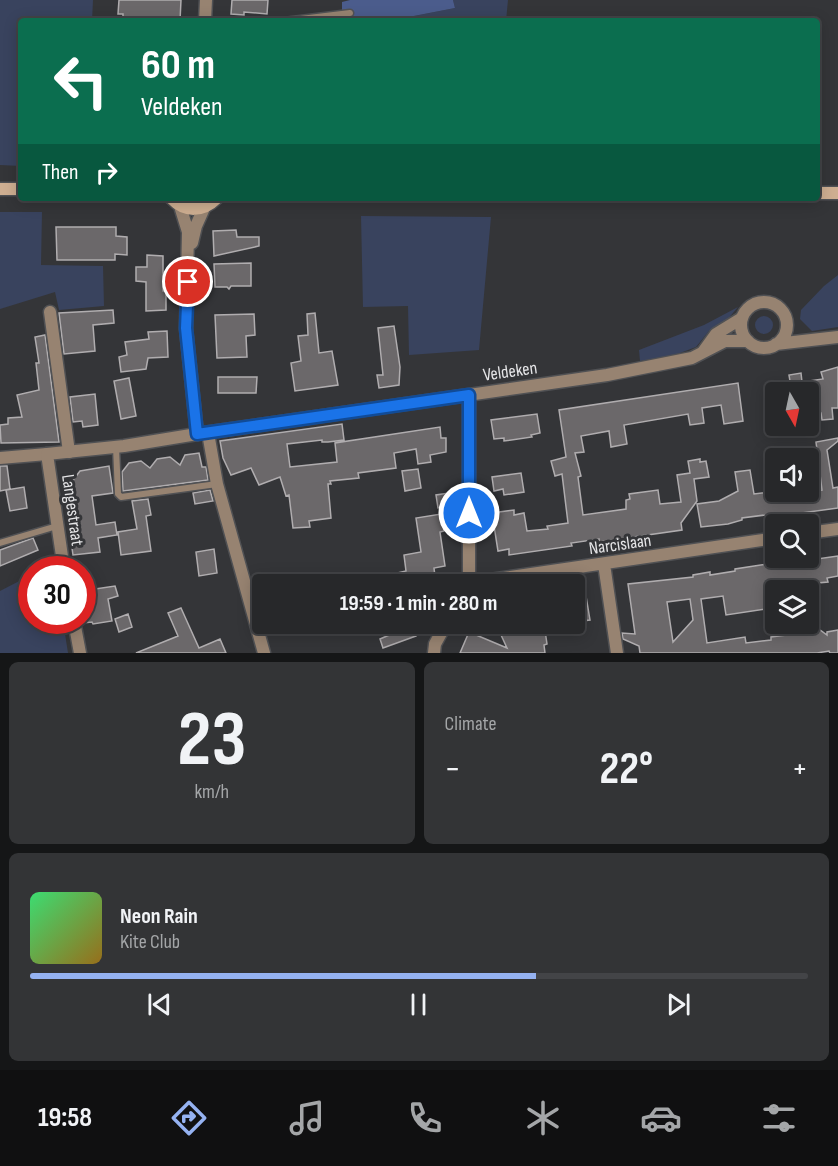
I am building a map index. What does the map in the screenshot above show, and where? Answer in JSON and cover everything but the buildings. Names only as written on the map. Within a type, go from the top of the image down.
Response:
[{"type":"main road","points":[[0,189],[18,189]]},
{"type":"main road","points":[[820,193],[838,193]]},
{"type":"main road","points":[[176,202],[194,210],[211,203]]},
{"type":"street","points":[[205,18],[206,0]]},
{"type":"street","points":[[176,202],[188,232],[186,328],[202,434],[264,653]]},
{"type":"street","points":[[189,259],[196,226],[211,203]]},
{"type":"street","name":"Veldeken","points":[[702,353],[716,334],[742,318],[751,306],[769,303],[777,306],[783,313],[786,328],[822,339]]},
{"type":"street","points":[[50,312],[69,452]]},
{"type":"street","points":[[742,318],[742,332],[748,341]]},
{"type":"street","points":[[776,344],[786,328]]},
{"type":"street","name":"Veldeken","points":[[0,458],[116,447],[607,375],[673,363],[702,353],[725,341],[748,341],[755,346],[764,347],[838,337]]},
{"type":"street","points":[[469,395],[469,574]]},
{"type":"street","name":"Langestraat","points":[[47,454],[62,556]]},
{"type":"street","points":[[819,532],[838,529]]},
{"type":"street","name":"Narcislaan","points":[[536,574],[765,540]]},
{"type":"street","points":[[604,564],[617,653]]},
{"type":"street","points":[[76,634],[80,653]]},
{"type":"street","points":[[434,653],[435,644],[440,634]]},
{"type":"lane","points":[[309,18],[350,13]]},
{"type":"lane","points":[[116,447],[116,479],[118,494],[121,497],[217,484]]},
{"type":"lane","points":[[0,543],[57,525]]},
{"type":"shaded area","points":[[0,0],[93,0],[92,18],[18,18],[18,166],[0,165]]},
{"type":"shaded area","points":[[350,0],[453,0],[455,8],[403,18],[342,18],[342,2]]},
{"type":"shaded area","points":[[453,0],[508,0],[506,18],[403,18],[455,8]]},
{"type":"shaded area","points":[[0,212],[42,212],[41,265],[103,266],[104,306],[59,310],[55,292],[0,309]]},
{"type":"shaded area","points":[[361,216],[491,217],[479,350],[409,355],[408,306],[363,307]]},
{"type":"shaded area","points":[[838,275],[838,327],[812,331],[800,319],[801,310]]},
{"type":"shaded area","points":[[738,307],[727,320],[709,331],[696,347],[672,356],[640,361],[639,350],[704,325]]},
{"type":"shaded area","points":[[764,316],[770,319],[773,325],[770,331],[764,334],[758,331],[755,325],[758,319]]},
{"type":"shaded area","points":[[18,582],[18,634],[65,634],[68,653],[0,653],[0,591]]},
{"type":"route","points":[[188,282],[186,328],[197,434],[469,395],[469,513]]}]
